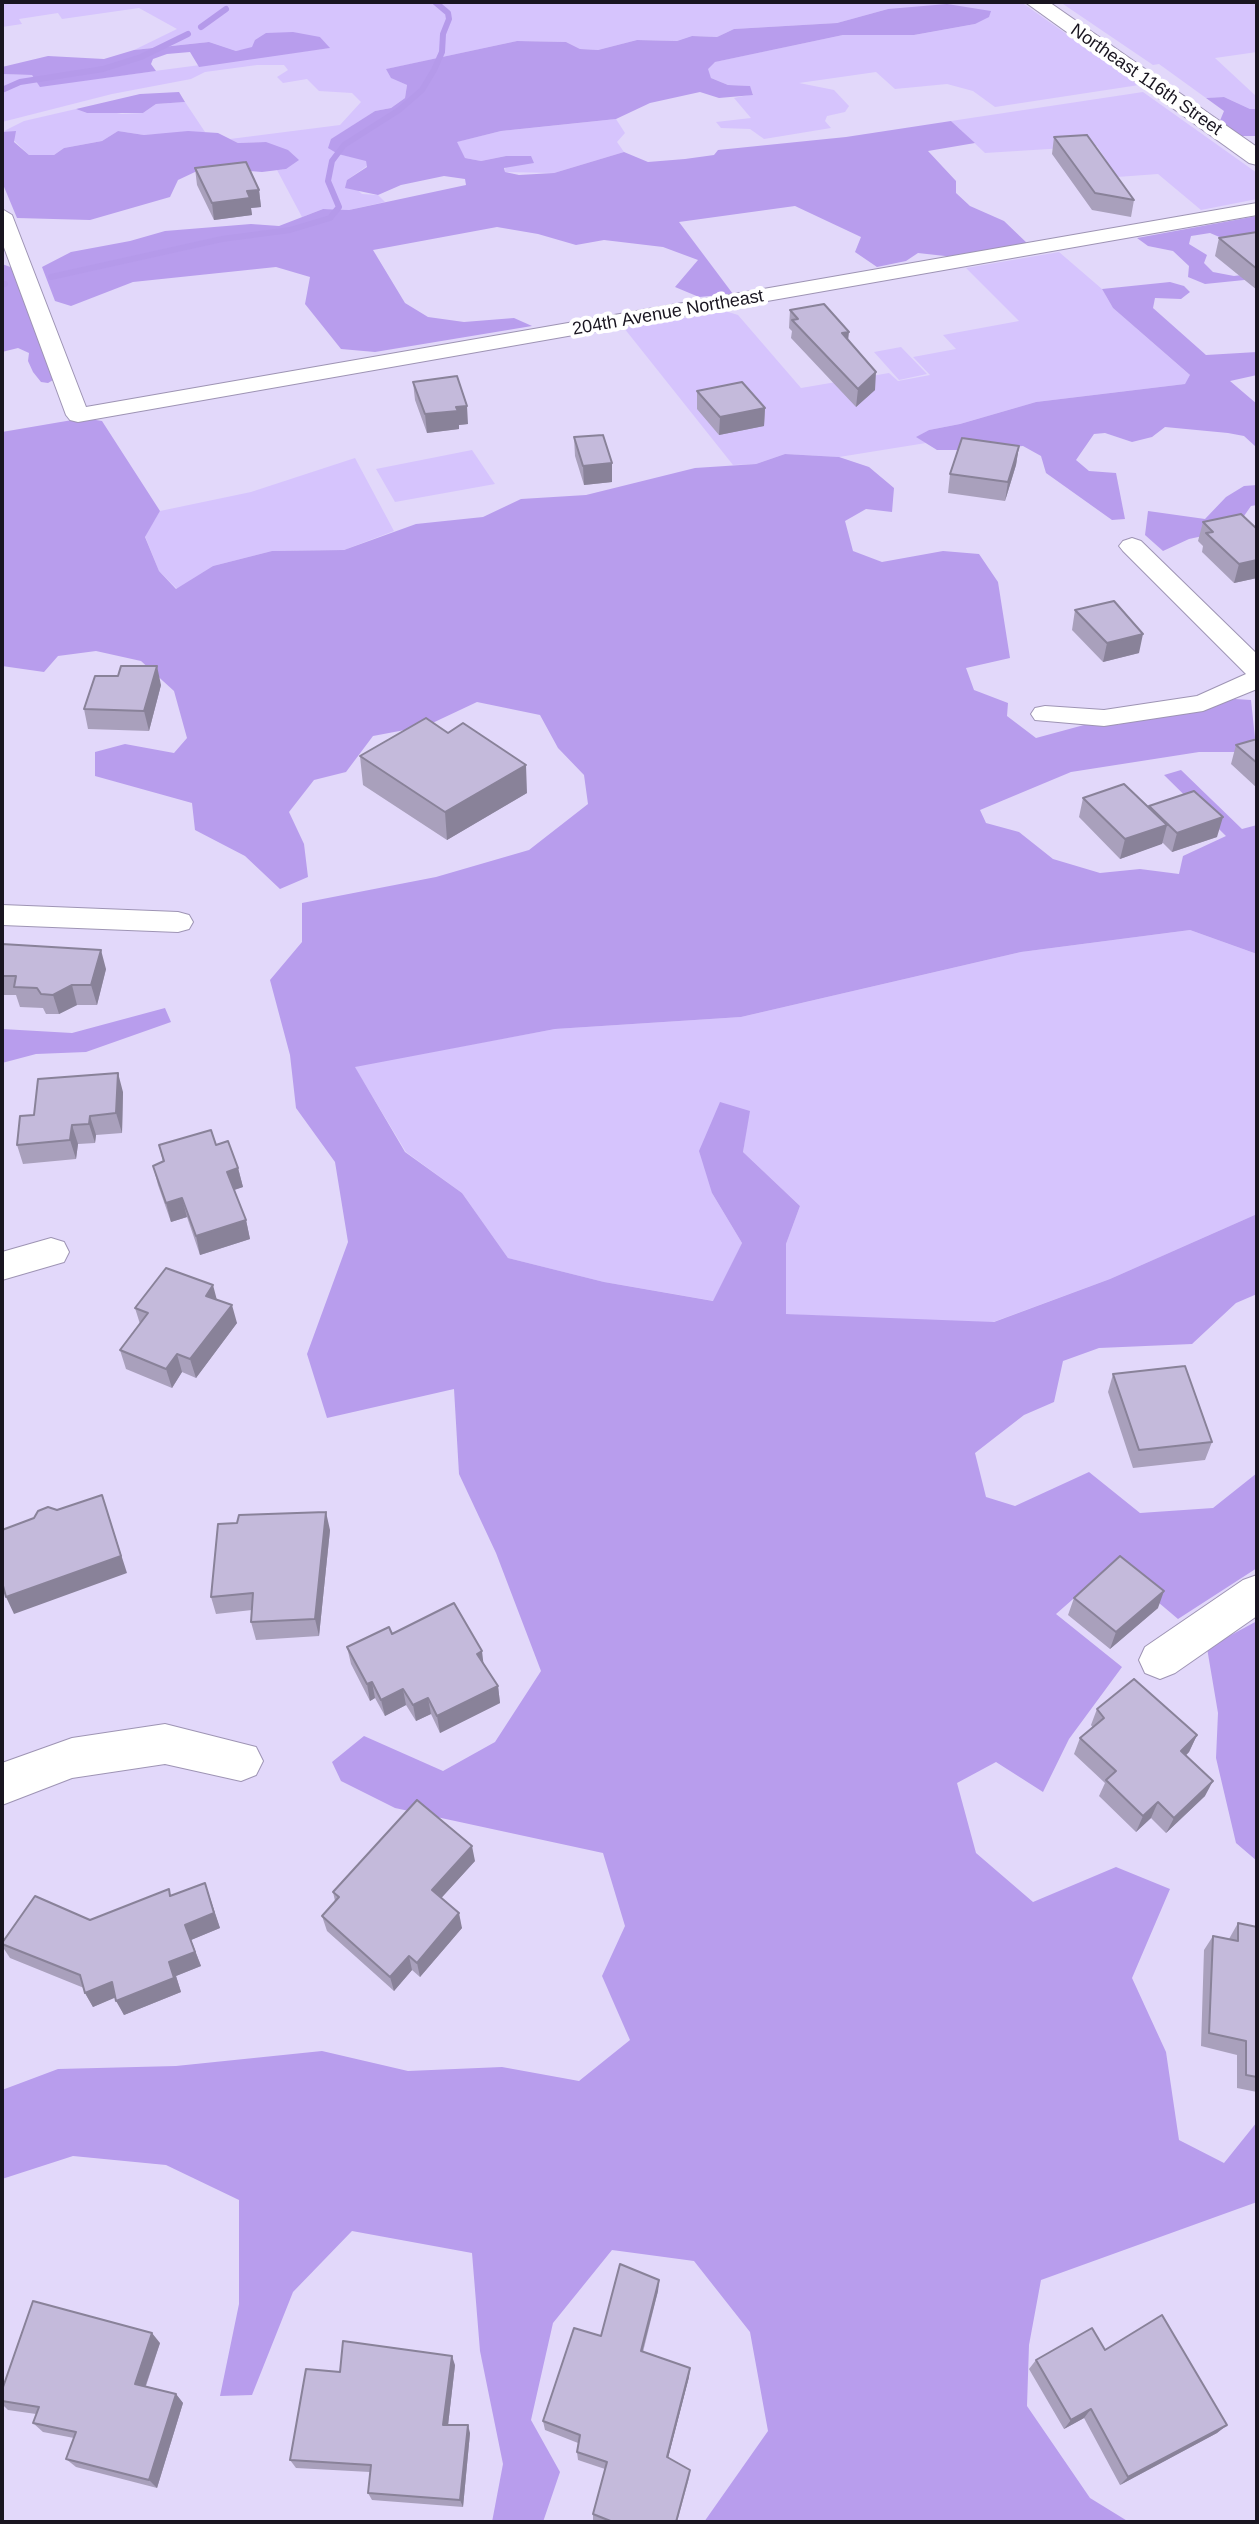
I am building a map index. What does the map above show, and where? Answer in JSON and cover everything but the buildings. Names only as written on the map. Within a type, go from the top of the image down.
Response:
[{"type":"street","name":"Northeast 116th Street","points":[[1036,2],[1257,158]]},
{"type":"street","name":"204th Avenue Northeast","points":[[2,215],[78,415],[1257,209]]},
{"type":"street","points":[[1132,546],[1257,669]]},
{"type":"street","points":[[1045,714],[1104,718],[1203,703],[1257,679]]},
{"type":"street","points":[[2,915],[178,922]]},
{"type":"street","points":[[2,1266],[51,1252]]},
{"type":"street","points":[[1160,1660],[1257,1593]]},
{"type":"street","points":[[2,1784],[72,1758],[165,1744],[241,1761]]},
{"type":"shaded area","points":[[2,2],[1021,2],[1139,85],[995,107],[973,91],[947,84],[895,89],[876,72],[799,83],[834,90],[849,106],[845,112],[827,116],[825,121],[831,128],[764,139],[750,129],[721,128],[716,122],[751,118],[734,98],[753,94],[749,86],[728,85],[711,78],[707,69],[714,62],[843,35],[914,35],[975,24],[909,9],[888,9],[837,23],[734,29],[717,37],[692,36],[677,41],[637,40],[598,50],[580,49],[566,42],[517,41],[387,69],[392,78],[407,85],[405,98],[391,108],[375,111],[332,139],[338,154],[366,160],[367,166],[347,180],[362,194],[378,195],[385,202],[349,210],[323,209],[302,217],[277,170],[286,169],[266,142],[238,143],[230,139],[340,125],[361,102],[352,93],[319,91],[307,79],[283,83],[277,77],[288,70],[284,65],[257,65],[205,72],[191,79],[112,94],[2,122],[2,74],[32,75],[41,86],[329,48],[320,37],[236,51],[209,42],[134,50],[177,29],[139,8],[62,19],[58,13],[19,19],[22,24],[2,27]]},
{"type":"shaded area","points":[[1257,2],[1257,52],[1215,58],[1257,97],[1257,109],[1224,97],[1206,98],[1159,64],[1153,65],[1063,4]]},
{"type":"shaded area","points":[[947,4],[991,11],[989,17],[975,24],[914,35],[843,35],[715,62],[708,69],[711,78],[728,85],[750,86],[753,95],[719,98],[700,92],[650,103],[616,119],[501,131],[457,142],[465,158],[481,161],[506,156],[531,156],[534,163],[504,168],[505,172],[519,175],[554,173],[624,152],[648,162],[685,159],[714,155],[718,150],[846,137],[951,121],[975,143],[928,151],[956,181],[956,193],[970,206],[1004,221],[1028,244],[954,257],[918,253],[906,261],[877,267],[855,252],[861,237],[795,206],[679,222],[733,294],[699,297],[675,287],[698,260],[663,247],[604,240],[576,245],[497,227],[373,250],[405,303],[428,317],[464,322],[514,318],[532,326],[375,352],[341,349],[305,304],[310,277],[276,267],[133,282],[71,306],[55,301],[42,267],[71,252],[165,231],[251,224],[279,226],[323,209],[349,210],[466,185],[465,179],[444,176],[401,185],[378,195],[345,188],[347,180],[367,167],[366,161],[338,154],[328,148],[331,139],[375,111],[391,108],[405,98],[407,85],[391,78],[386,69],[517,41],[566,42],[580,49],[598,50],[637,40],[677,41],[692,36],[717,37],[734,29],[837,23],[888,9]]},
{"type":"shaded area","points":[[293,32],[320,37],[330,48],[199,67],[190,52],[167,54],[153,59],[151,64],[156,71],[40,87],[32,75],[2,74],[2,67],[48,56],[104,59],[134,50],[209,42],[236,51],[252,47],[255,40],[266,33]]},
{"type":"shaded area","points":[[179,92],[185,102],[156,104],[143,113],[87,113],[76,109],[140,94]]},
{"type":"shaded area","points":[[1143,92],[1257,173],[1257,199],[1201,210],[1158,174],[1117,177],[1097,146],[985,153],[951,121]]},
{"type":"shaded area","points":[[1224,97],[1257,109],[1257,136],[1240,136],[1219,123],[1224,111],[1206,98]]},
{"type":"shaded area","points":[[185,102],[205,132],[144,135],[118,131],[102,141],[64,148],[54,155],[29,155],[4,131],[24,121],[76,109],[87,113],[143,113],[156,104]]},
{"type":"shaded area","points":[[616,119],[625,133],[617,142],[624,152],[554,173],[505,172],[506,156],[481,161],[465,158],[456,142],[501,131]]},
{"type":"shaded area","points":[[16,131],[14,142],[29,155],[54,155],[64,148],[102,141],[118,131],[144,135],[188,131],[218,133],[238,143],[266,142],[288,150],[299,160],[286,169],[262,172],[225,169],[195,172],[178,180],[170,197],[90,220],[17,218],[2,182],[2,132]]},
{"type":"shaded area","points":[[1257,216],[1257,245],[1236,244],[1210,233],[1191,236],[1189,244],[1207,255],[1204,263],[1213,272],[1234,276],[1257,273],[1254,279],[1205,284],[1188,277],[1189,266],[1173,251],[1148,246],[1137,238]]},
{"type":"shaded area","points":[[1059,252],[1102,289],[1113,308],[1191,376],[1185,384],[1036,402],[929,430],[917,437],[926,443],[839,457],[785,454],[756,464],[733,465],[624,328],[725,311],[738,315],[801,388],[889,373],[898,381],[930,375],[913,357],[956,349],[943,335],[1019,321],[966,268]]},
{"type":"shaded area","points":[[2,264],[16,269],[53,380],[48,383],[41,382],[33,372],[28,361],[29,353],[18,348],[2,352]]},
{"type":"shaded area","points":[[1170,282],[1184,286],[1190,292],[1181,299],[1155,298],[1153,308],[1206,355],[1257,352],[1257,375],[1230,381],[1257,404],[1257,453],[1255,446],[1244,436],[1228,433],[1165,427],[1152,437],[1132,442],[1105,433],[1094,434],[1076,460],[1089,471],[1116,473],[1125,519],[1112,520],[1046,473],[1041,456],[1023,446],[937,450],[916,437],[929,430],[1036,402],[1185,384],[1190,375],[1113,308],[1102,289]]},
{"type":"shaded area","points":[[901,347],[927,374],[899,380],[874,352]]},
{"type":"shaded area","points":[[84,418],[102,421],[160,511],[145,537],[159,571],[176,589],[213,566],[272,551],[344,550],[416,524],[483,517],[521,499],[586,495],[695,468],[756,464],[785,454],[839,457],[869,467],[894,488],[892,512],[866,509],[845,521],[853,551],[882,562],[943,551],[979,554],[998,582],[1010,658],[966,668],[974,690],[1008,703],[1007,716],[1036,738],[1084,725],[1116,725],[1235,699],[1251,700],[1255,738],[1239,752],[1199,752],[1071,772],[980,810],[986,823],[1019,832],[1053,859],[1100,873],[1140,869],[1179,874],[1183,856],[1226,836],[1164,775],[1181,770],[1242,829],[1257,825],[1257,954],[1190,930],[1021,952],[741,1017],[555,1029],[355,1067],[405,1152],[462,1193],[508,1258],[604,1282],[713,1301],[742,1243],[712,1193],[699,1151],[720,1102],[750,1111],[743,1152],[800,1206],[786,1244],[786,1314],[994,1322],[1110,1279],[1257,1214],[1257,1294],[1236,1303],[1192,1344],[1099,1348],[1063,1361],[1054,1402],[1024,1415],[975,1453],[986,1497],[1015,1506],[1089,1472],[1140,1513],[1213,1508],[1257,1473],[1257,1568],[1178,1619],[1113,1564],[1056,1614],[1122,1667],[1069,1739],[1043,1792],[996,1762],[957,1783],[976,1853],[1033,1902],[1116,1867],[1170,1889],[1132,1978],[1166,2052],[1179,2140],[1224,2163],[1257,2122],[1257,2202],[1041,2280],[1029,2345],[1027,2406],[1090,2498],[1129,2522],[704,2522],[768,2431],[750,2332],[694,2261],[612,2250],[553,2323],[531,2420],[560,2472],[543,2522],[492,2522],[503,2464],[480,2351],[472,2253],[352,2231],[293,2292],[252,2395],[220,2396],[239,2304],[239,2200],[166,2165],[73,2156],[2,2179],[2,2090],[58,2069],[176,2066],[322,2051],[408,2071],[502,2067],[579,2081],[630,2040],[602,1976],[625,1926],[603,1853],[395,1808],[341,1781],[332,1762],[364,1736],[443,1771],[495,1742],[541,1671],[496,1553],[459,1474],[454,1389],[327,1418],[307,1354],[348,1242],[335,1162],[296,1108],[290,1055],[270,980],[302,942],[302,903],[436,877],[529,850],[588,804],[584,775],[558,748],[540,715],[477,702],[426,726],[373,736],[346,772],[314,780],[289,812],[304,844],[308,877],[280,889],[245,856],[195,830],[192,803],[95,776],[95,752],[125,744],[174,753],[187,738],[174,691],[141,661],[96,651],[58,656],[44,672],[2,666],[2,432]]},
{"type":"shaded area","points":[[472,450],[495,484],[395,502],[376,469]]},
{"type":"shaded area","points":[[355,458],[394,531],[344,550],[272,551],[213,566],[177,589],[159,571],[145,536],[160,511],[251,492]]},
{"type":"shaded area","points":[[1257,485],[1257,505],[1251,506],[1235,529],[1189,539],[1163,551],[1145,535],[1148,511],[1205,519],[1226,497],[1244,486]]},
{"type":"shaded area","points":[[1190,930],[1257,954],[1257,1214],[1110,1279],[985,1325],[785,1314],[786,1244],[800,1206],[743,1152],[749,1111],[712,1193],[742,1243],[714,1301],[604,1282],[508,1258],[462,1193],[406,1152],[354,1066],[555,1029],[741,1017],[1021,952]]},
{"type":"shaded area","points":[[165,1008],[171,1022],[86,1052],[36,1054],[2,1063],[2,1029],[72,1033]]},
{"type":"shaded area","points":[[1257,1621],[1257,1861],[1236,1843],[1216,1758],[1218,1713],[1207,1648]]},
{"type":"waterway","points":[[51,277],[222,239],[290,230],[330,218],[339,207],[328,181],[332,161],[344,145],[399,110],[422,90],[434,70],[442,52],[443,34],[449,19],[448,13],[435,2]]},
{"type":"waterway","points":[[201,27],[226,9]]},
{"type":"waterway","points":[[2,90],[20,82],[103,69],[141,57],[188,34]]}]
